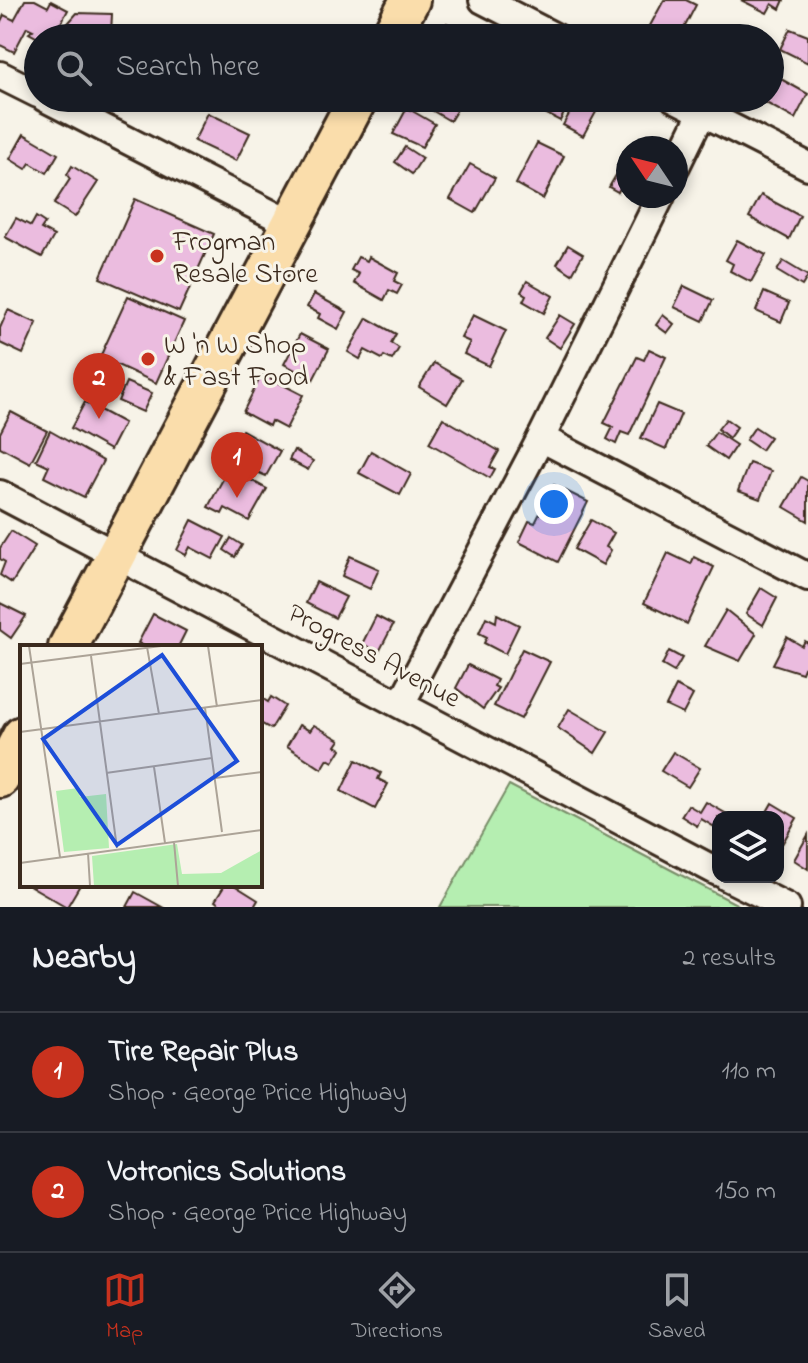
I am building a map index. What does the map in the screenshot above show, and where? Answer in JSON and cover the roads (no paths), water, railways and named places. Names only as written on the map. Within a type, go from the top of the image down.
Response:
[{"type":"highway","points":[[397,24],[410,0]]},
{"type":"highway","points":[[69,645],[351,112]]},
{"type":"highway","points":[[0,778],[20,740]]},
{"type":"street","points":[[483,0],[530,24]]},
{"type":"street","points":[[0,75],[24,87]]},
{"type":"street","points":[[72,112],[291,224]]},
{"type":"street","points":[[688,142],[702,113],[808,166]]},
{"type":"street","points":[[401,704],[541,438],[655,208]]},
{"type":"street","points":[[541,438],[808,577]]},
{"type":"street","name":"Progress Avenue","points":[[0,494],[712,869]]},
{"type":"street","points":[[739,883],[787,907]]},
{"type":"place","name":"Frogman Resale Store","points":[[157,256]]},
{"type":"place","name":"W 'n W Shop & Fast Food","points":[[148,359]]},
{"type":"place","name":"Votronics Solutions","points":[[99,419]]},
{"type":"place","name":"Tire Repair Plus","points":[[237,498]]}]
